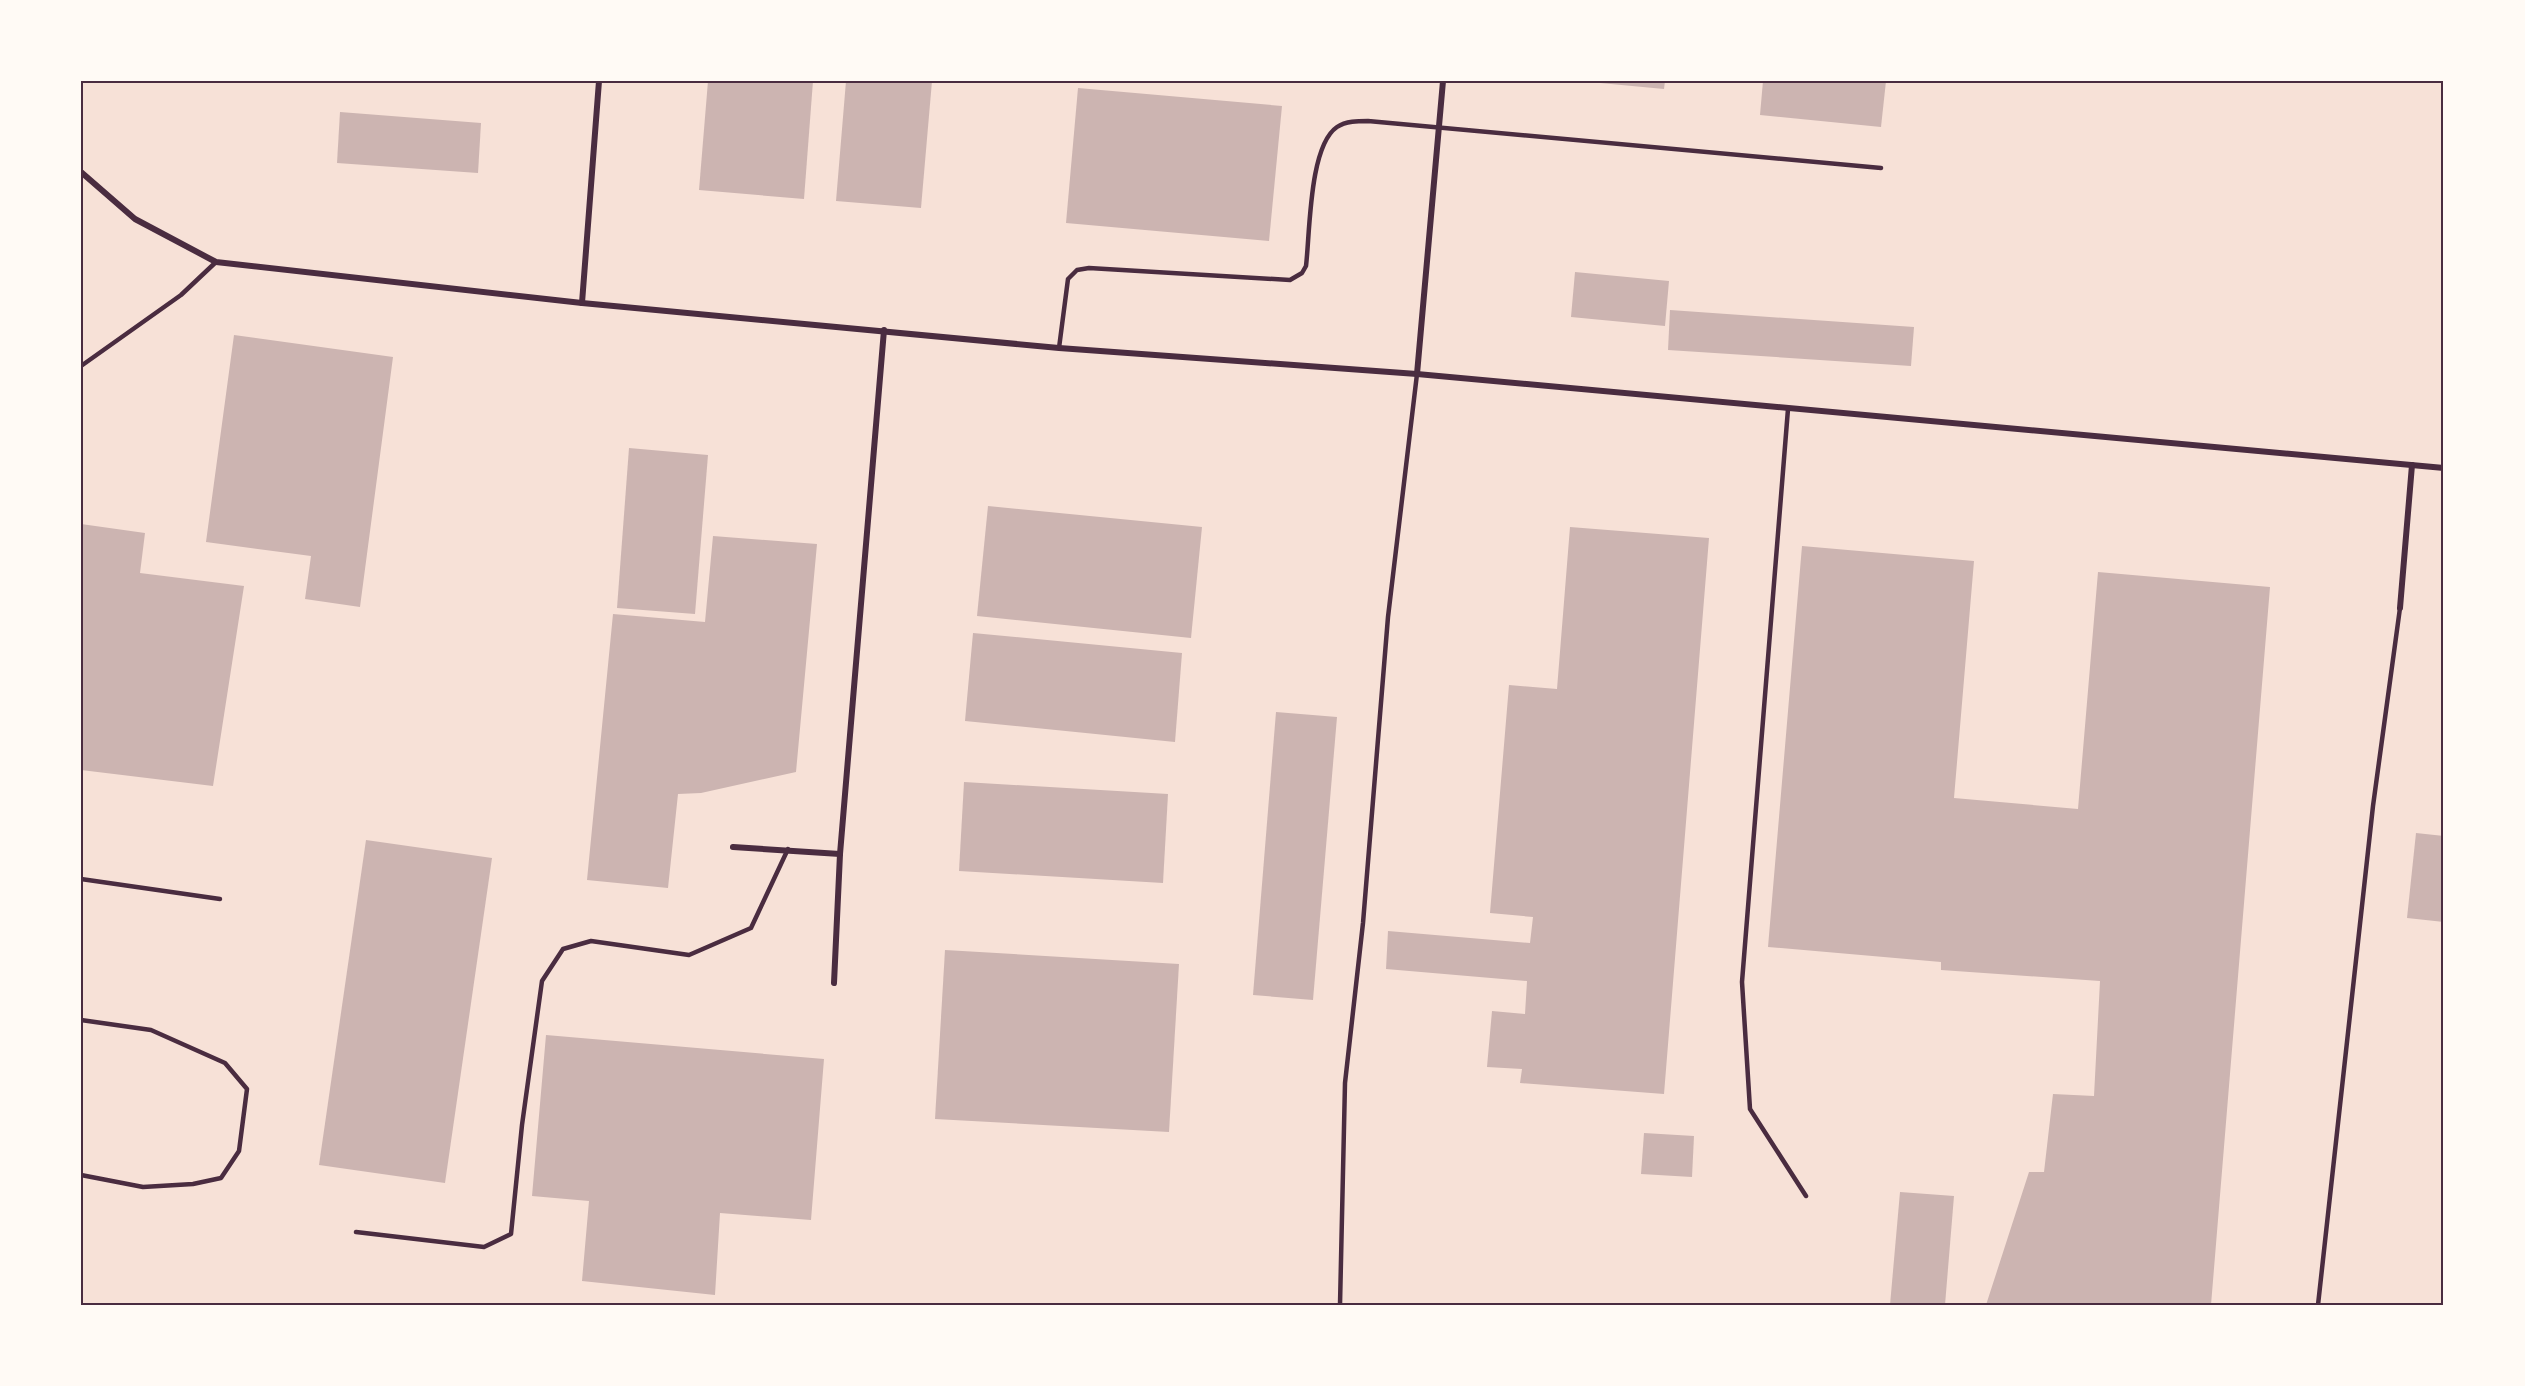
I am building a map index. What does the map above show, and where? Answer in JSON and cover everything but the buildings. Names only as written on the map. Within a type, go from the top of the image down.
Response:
[{"type":"street","points":[[582,303],[599,81]]},
{"type":"street","points":[[1417,374],[1443,81]]},
{"type":"street","points":[[81,172],[135,219],[216,262],[582,303],[1059,348],[1417,374],[2444,468]]},
{"type":"street","points":[[834,983],[840,854],[884,330]]},
{"type":"street","points":[[2400,608],[2412,465]]},
{"type":"street","points":[[733,847],[840,854]]},
{"type":"lane","points":[[1059,348],[1068,279],[1077,270],[1089,268],[1290,280],[1302,273],[1306,266],[1316,168],[1323,142],[1336,128],[1349,122],[1368,121],[1881,168]]},
{"type":"lane","points":[[81,366],[181,295],[216,262]]},
{"type":"lane","points":[[1340,1305],[1345,1083],[1363,923],[1388,617],[1417,374]]},
{"type":"lane","points":[[1788,409],[1742,982],[1750,1109],[1806,1196]]},
{"type":"lane","points":[[2318,1305],[2373,806],[2400,608]]},
{"type":"lane","points":[[356,1232],[484,1247],[511,1234],[522,1125],[542,981],[563,949],[591,941],[689,955],[751,928],[788,849]]},
{"type":"lane","points":[[81,879],[220,899]]},
{"type":"lane","points":[[81,1020],[151,1030],[225,1063],[247,1089],[238,1151],[220,1178],[193,1184],[143,1186],[81,1175]]}]
